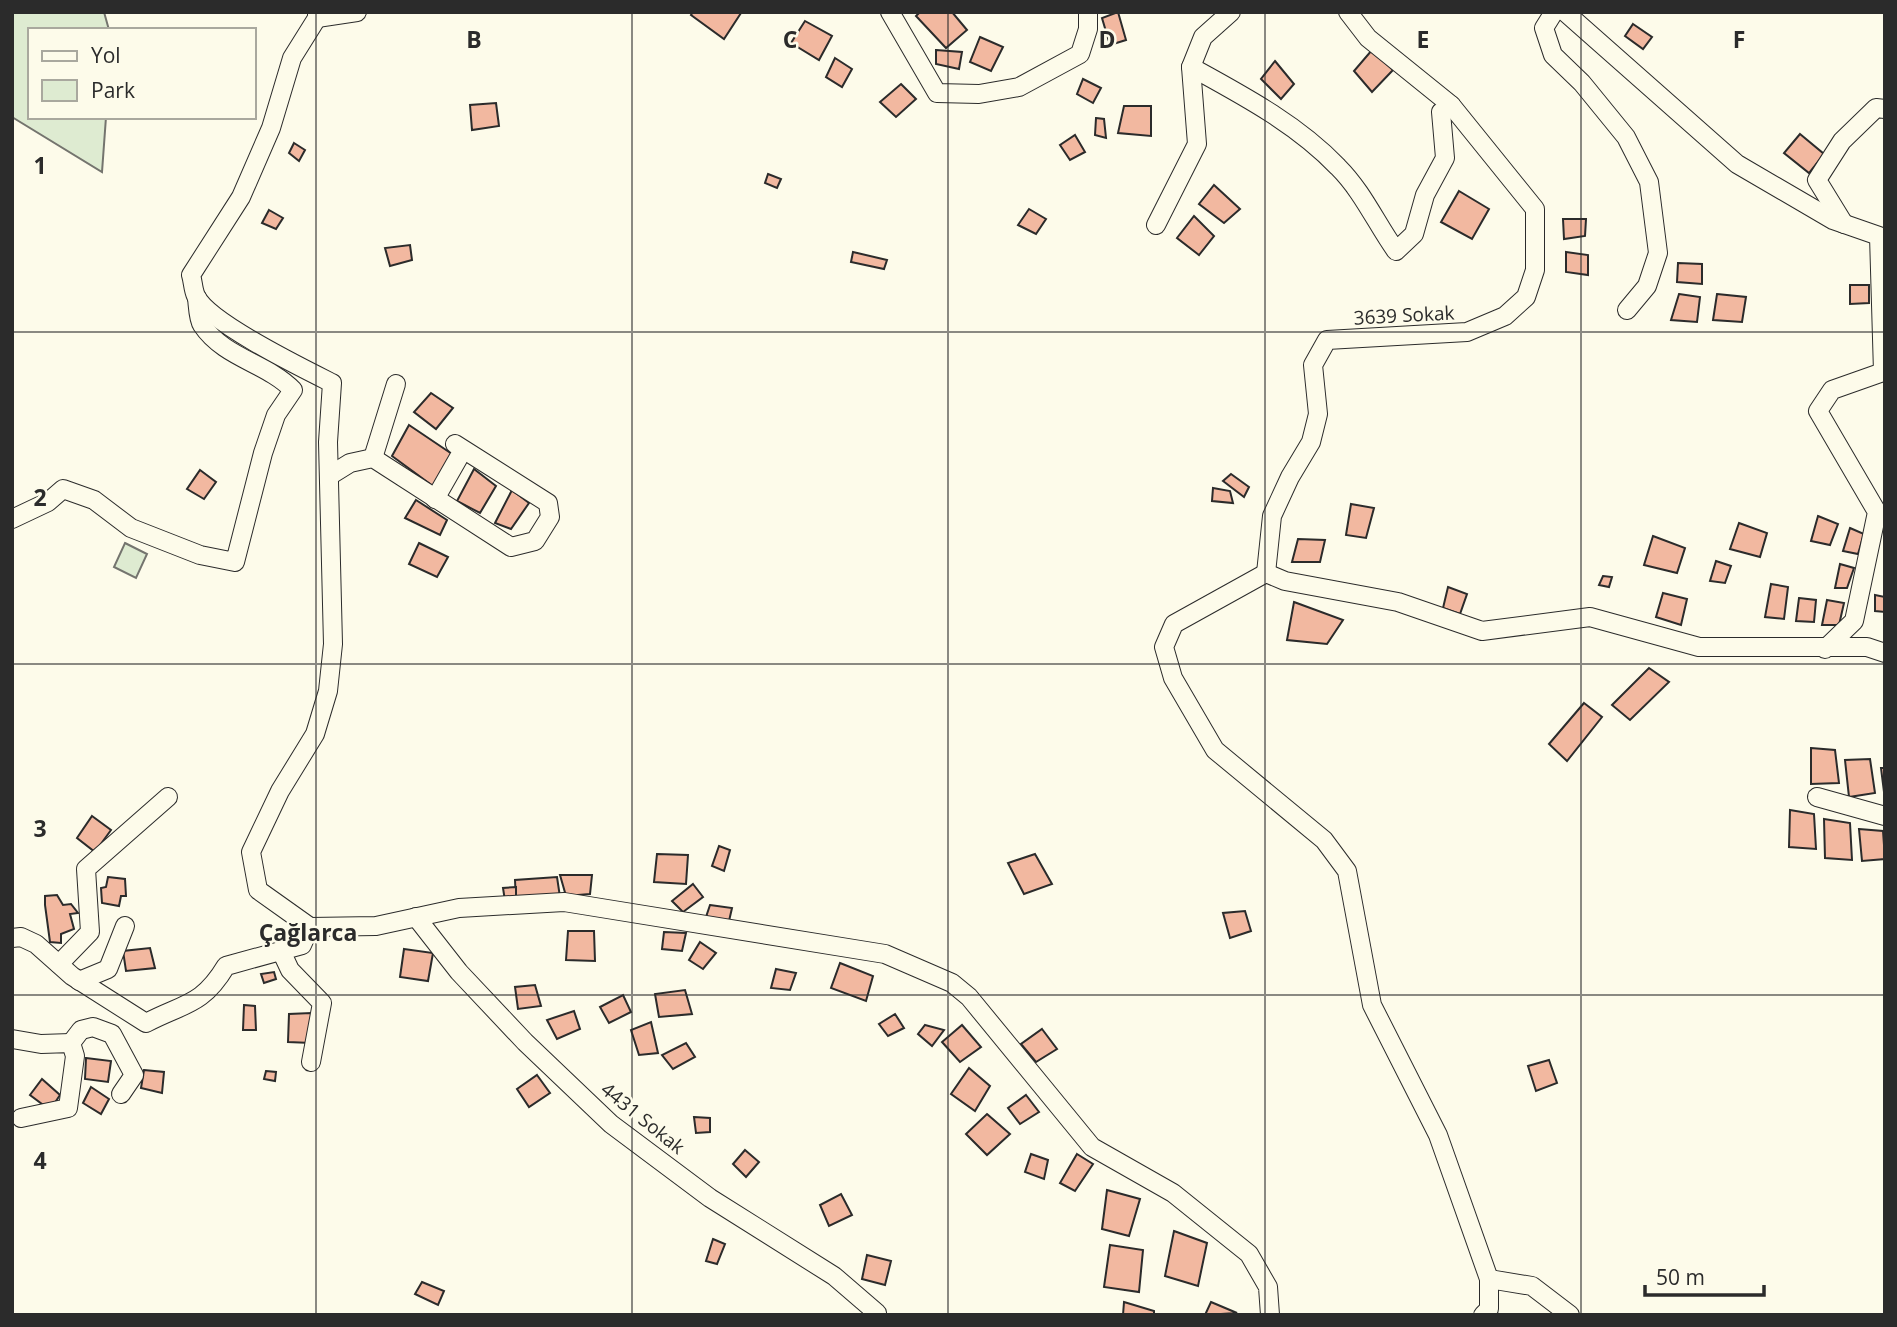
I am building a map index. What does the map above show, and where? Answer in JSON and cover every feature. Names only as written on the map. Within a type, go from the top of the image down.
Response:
[{"type":"street","points":[[12,519],[48,502],[63,489],[94,500],[131,528],[200,555],[235,562],[263,453],[276,415],[293,390],[281,378],[235,355],[201,324],[191,275],[241,197],[271,128],[292,58],[317,15],[357,12]]},
{"type":"street","points":[[890,12],[937,93],[979,94],[1019,87],[1080,54],[1088,29],[1088,12]]},
{"type":"street","points":[[1156,225],[1197,144],[1191,66],[1203,37],[1231,12]]},
{"type":"street","name":"3639 Sokak","points":[[1266,573],[1272,516],[1290,477],[1311,442],[1318,414],[1313,365],[1327,340],[1467,332],[1505,316],[1526,297],[1535,270],[1535,209],[1451,106],[1368,38],[1348,12]]},
{"type":"street","points":[[1555,12],[1544,28],[1553,55],[1582,83],[1626,137],[1649,182],[1658,253],[1647,286],[1627,310]]},
{"type":"street","points":[[1565,12],[1737,164],[1844,223],[1879,236],[1883,372],[1832,390],[1818,411],[1877,512],[1854,621],[1846,632],[1825,649]]},
{"type":"street","points":[[1191,66],[1261,105],[1337,165],[1365,199],[1379,228],[1396,251],[1414,234],[1425,195],[1446,158],[1441,112],[1451,106]]},
{"type":"street","points":[[1844,223],[1817,180],[1842,141],[1876,108],[1885,109]]},
{"type":"street","points":[[197,298],[261,347],[332,383],[329,476],[333,644],[328,691],[315,734],[280,791],[251,852],[258,890],[310,927],[376,926],[459,908],[565,902],[885,954],[952,983],[969,997],[1092,1147],[1173,1193],[1249,1255],[1268,1287],[1270,1315]]},
{"type":"street","points":[[373,458],[396,384]]},
{"type":"street","points":[[329,476],[349,463],[373,458],[435,499],[511,547],[535,541],[550,517],[548,503],[459,447],[435,499]]},
{"type":"street","points":[[1483,1315],[1489,1309],[1489,1279],[1438,1135],[1372,1005],[1347,871],[1324,840],[1215,750],[1173,678],[1164,646],[1174,624],[1266,573],[1285,581],[1398,602],[1482,631],[1590,617],[1699,647],[1867,647],[1885,653]]},
{"type":"street","points":[[59,964],[90,932],[86,869],[167,797]]},
{"type":"street","points":[[1817,797],[1885,816]]},
{"type":"street","name":"4431 Sokak","points":[[416,917],[459,972],[525,1042],[611,1124],[710,1198],[834,1276],[882,1314]]},
{"type":"street","points":[[79,981],[108,968],[125,926]]},
{"type":"street","points":[[12,938],[21,937],[36,944],[79,981],[146,1023],[200,1000],[215,984],[226,966],[302,946],[310,927]]},
{"type":"street","points":[[282,953],[290,970],[322,1003],[311,1062]]},
{"type":"street","points":[[71,1044],[81,1030],[93,1027],[112,1034],[134,1075],[121,1094]]},
{"type":"street","points":[[12,1039],[41,1044],[71,1044]]},
{"type":"street","points":[[22,1118],[68,1108],[75,1056],[71,1044]]},
{"type":"street","points":[[1489,1279],[1532,1286],[1570,1315]]},
{"type":"green space","points":[[12,12],[104,12],[108,28],[28,28],[28,119],[106,119],[102,172],[12,117]]},
{"type":"green space","points":[[125,543],[147,554],[136,578],[114,567]]},
{"type":"building","points":[[693,12],[741,13],[724,39],[691,15]]},
{"type":"building","points":[[920,12],[952,12],[967,30],[946,48],[916,16]]},
{"type":"building","points":[[1118,12],[1126,40],[1110,45],[1102,18]]},
{"type":"building","points":[[805,21],[832,36],[819,60],[791,43]]},
{"type":"building","points":[[1633,24],[1652,37],[1643,49],[1625,36]]},
{"type":"building","points":[[980,37],[1003,47],[991,71],[970,62]]},
{"type":"building","points":[[936,50],[962,52],[959,69],[936,64]]},
{"type":"building","points":[[1372,50],[1393,70],[1372,92],[1354,71]]},
{"type":"building","points":[[835,58],[852,69],[842,87],[826,77]]},
{"type":"building","points":[[1275,61],[1294,84],[1281,99],[1261,79]]},
{"type":"building","points":[[1083,79],[1101,88],[1093,103],[1077,94]]},
{"type":"building","points":[[901,84],[916,99],[896,117],[880,102]]},
{"type":"building","points":[[496,103],[499,126],[472,130],[470,105]]},
{"type":"building","points":[[1124,106],[1151,106],[1151,136],[1118,133]]},
{"type":"building","points":[[1096,118],[1104,119],[1106,138],[1095,135]]},
{"type":"building","points":[[1800,134],[1824,154],[1809,173],[1784,153]]},
{"type":"building","points":[[1075,135],[1085,152],[1070,160],[1060,145]]},
{"type":"building","points":[[294,143],[305,150],[299,161],[289,153]]},
{"type":"building","points":[[768,174],[781,179],[777,188],[765,183]]},
{"type":"building","points":[[1214,185],[1240,209],[1224,223],[1199,204]]},
{"type":"building","points":[[1459,191],[1489,209],[1472,239],[1441,222]]},
{"type":"building","points":[[1029,209],[1046,219],[1036,234],[1018,225]]},
{"type":"building","points":[[269,210],[283,218],[276,229],[262,223]]},
{"type":"building","points":[[1194,216],[1214,236],[1199,255],[1177,238]]},
{"type":"building","points":[[1563,219],[1586,219],[1585,236],[1564,239]]},
{"type":"building","points":[[410,245],[412,260],[390,266],[385,248]]},
{"type":"building","points":[[853,252],[887,260],[884,269],[851,262]]},
{"type":"building","points":[[1566,252],[1588,255],[1588,275],[1566,272]]},
{"type":"building","points":[[1678,263],[1702,264],[1702,284],[1677,282]]},
{"type":"building","points":[[1850,285],[1869,285],[1869,303],[1850,304]]},
{"type":"building","points":[[1679,294],[1700,297],[1697,322],[1671,320]]},
{"type":"building","points":[[1717,294],[1746,297],[1742,322],[1713,320]]},
{"type":"building","points":[[431,393],[453,408],[436,429],[414,412]]},
{"type":"building","points":[[409,425],[455,456],[437,489],[392,456]]},
{"type":"building","points":[[474,469],[496,486],[480,513],[457,501]]},
{"type":"building","points":[[200,470],[216,482],[204,499],[187,489]]},
{"type":"building","points":[[1231,474],[1249,487],[1244,497],[1223,481]]},
{"type":"building","points":[[1213,488],[1230,491],[1233,503],[1212,501]]},
{"type":"building","points":[[512,490],[529,503],[511,529],[495,523]]},
{"type":"building","points":[[416,500],[447,520],[440,535],[405,518]]},
{"type":"building","points":[[1351,504],[1374,508],[1366,538],[1346,535]]},
{"type":"building","points":[[1818,516],[1838,524],[1830,545],[1811,541]]},
{"type":"building","points":[[1739,523],[1767,533],[1760,557],[1730,549]]},
{"type":"building","points":[[1850,528],[1864,534],[1858,554],[1843,551]]},
{"type":"building","points":[[1653,536],[1685,548],[1677,573],[1644,565]]},
{"type":"building","points":[[1298,539],[1325,540],[1320,562],[1292,562]]},
{"type":"building","points":[[419,543],[448,557],[437,577],[409,564]]},
{"type":"building","points":[[1716,561],[1731,566],[1725,583],[1710,581]]},
{"type":"building","points":[[1840,564],[1854,568],[1847,588],[1835,588]]},
{"type":"building","points":[[1603,576],[1612,577],[1609,587],[1599,585]]},
{"type":"building","points":[[1771,584],[1788,587],[1784,619],[1765,617]]},
{"type":"building","points":[[1448,587],[1467,594],[1460,614],[1443,608]]},
{"type":"building","points":[[1663,593],[1687,599],[1681,625],[1656,617]]},
{"type":"building","points":[[1875,595],[1885,597],[1885,612],[1875,611]]},
{"type":"building","points":[[1799,598],[1816,600],[1814,622],[1796,621]]},
{"type":"building","points":[[1827,600],[1844,603],[1839,625],[1822,625]]},
{"type":"building","points":[[1294,602],[1343,620],[1327,644],[1287,640]]},
{"type":"building","points":[[1649,668],[1669,682],[1630,720],[1612,705]]},
{"type":"building","points":[[1584,703],[1602,717],[1567,761],[1549,744]]},
{"type":"building","points":[[1811,748],[1835,750],[1839,783],[1811,784]]},
{"type":"building","points":[[1870,759],[1875,793],[1849,797],[1845,760]]},
{"type":"building","points":[[1881,768],[1885,768],[1885,800]]},
{"type":"building","points":[[1790,810],[1814,814],[1816,849],[1789,847]]},
{"type":"building","points":[[92,816],[111,830],[95,852],[77,838]]},
{"type":"building","points":[[1824,819],[1850,823],[1852,860],[1825,858]]},
{"type":"building","points":[[1859,829],[1883,831],[1885,859],[1862,861]]},
{"type":"building","points":[[719,846],[730,850],[724,871],[712,866]]},
{"type":"building","points":[[657,854],[688,855],[686,884],[654,882]]},
{"type":"building","points":[[1035,854],[1052,884],[1024,894],[1008,863]]},
{"type":"building","points":[[560,875],[592,875],[590,894],[566,896]]},
{"type":"building","points":[[108,877],[125,879],[126,896],[121,896],[119,906],[102,903],[101,888],[106,887]]},
{"type":"building","points":[[557,877],[560,897],[516,902],[515,880]]},
{"type":"building","points":[[693,884],[703,897],[683,912],[672,901]]},
{"type":"building","points":[[516,887],[516,902],[505,901],[503,888]]},
{"type":"building","points":[[57,895],[63,905],[71,904],[78,913],[70,914],[74,929],[61,934],[61,943],[50,942],[45,905],[45,896]]},
{"type":"building","points":[[710,905],[732,908],[729,921],[706,917]]},
{"type":"building","points":[[1245,911],[1251,931],[1230,938],[1223,913]]},
{"type":"building","points":[[568,931],[594,931],[595,961],[566,960]]},
{"type":"building","points":[[664,932],[686,933],[682,951],[662,949]]},
{"type":"building","points":[[700,942],[716,953],[703,969],[689,960]]},
{"type":"building","points":[[150,948],[155,968],[126,971],[123,951]]},
{"type":"building","points":[[404,949],[433,953],[428,981],[400,977]]},
{"type":"building","points":[[840,963],[873,976],[866,1001],[831,988]]},
{"type":"building","points":[[776,969],[796,973],[790,990],[771,988]]},
{"type":"building","points":[[274,972],[276,979],[264,983],[261,974]]},
{"type":"building","points":[[535,985],[541,1006],[518,1009],[515,987]]},
{"type":"building","points":[[685,990],[692,1014],[659,1017],[655,994]]},
{"type":"building","points":[[623,995],[631,1012],[609,1023],[600,1007]]},
{"type":"building","points":[[244,1005],[255,1006],[256,1030],[243,1030]]},
{"type":"building","points":[[574,1011],[580,1029],[557,1039],[547,1020]]},
{"type":"building","points":[[311,1013],[311,1043],[288,1042],[289,1014]]},
{"type":"building","points":[[895,1014],[904,1028],[888,1036],[879,1024]]},
{"type":"building","points":[[651,1022],[658,1053],[639,1055],[631,1030]]},
{"type":"building","points":[[925,1025],[944,1030],[932,1046],[918,1034]]},
{"type":"building","points":[[962,1025],[981,1047],[960,1062],[942,1042]]},
{"type":"building","points":[[1042,1029],[1057,1049],[1036,1062],[1021,1044]]},
{"type":"building","points":[[686,1043],[695,1057],[673,1069],[662,1055]]},
{"type":"building","points":[[86,1058],[111,1061],[108,1082],[85,1079]]},
{"type":"building","points":[[1549,1060],[1557,1083],[1536,1091],[1528,1066]]},
{"type":"building","points":[[969,1068],[990,1086],[975,1111],[951,1094]]},
{"type":"building","points":[[144,1070],[164,1072],[162,1093],[141,1088]]},
{"type":"building","points":[[266,1071],[276,1072],[275,1081],[264,1079]]},
{"type":"building","points":[[537,1075],[550,1093],[529,1107],[517,1089]]},
{"type":"building","points":[[42,1079],[60,1095],[50,1110],[30,1095]]},
{"type":"building","points":[[91,1087],[109,1099],[101,1114],[83,1103]]},
{"type":"building","points":[[1026,1095],[1039,1112],[1020,1124],[1008,1108]]},
{"type":"building","points":[[987,1114],[1010,1134],[987,1155],[966,1134]]},
{"type":"building","points":[[694,1117],[710,1118],[710,1132],[696,1133]]},
{"type":"building","points":[[745,1150],[759,1162],[746,1177],[733,1164]]},
{"type":"building","points":[[1031,1154],[1048,1160],[1044,1179],[1025,1172]]},
{"type":"building","points":[[1077,1154],[1093,1164],[1075,1191],[1060,1183]]},
{"type":"building","points":[[1107,1190],[1140,1199],[1129,1236],[1102,1229]]},
{"type":"building","points":[[841,1194],[852,1215],[829,1226],[820,1205]]},
{"type":"building","points":[[1174,1231],[1207,1243],[1198,1286],[1165,1276]]},
{"type":"building","points":[[713,1239],[725,1244],[717,1264],[706,1261]]},
{"type":"building","points":[[1110,1245],[1143,1250],[1139,1292],[1104,1287]]},
{"type":"building","points":[[867,1255],[891,1261],[885,1285],[862,1279]]},
{"type":"building","points":[[422,1282],[444,1291],[438,1305],[415,1294]]},
{"type":"building","points":[[1124,1302],[1154,1311],[1154,1315],[1123,1315]]},
{"type":"building","points":[[1211,1302],[1237,1313],[1205,1315]]},
{"type":"district","name":"Çağlarca","points":[[308,933]]}]
